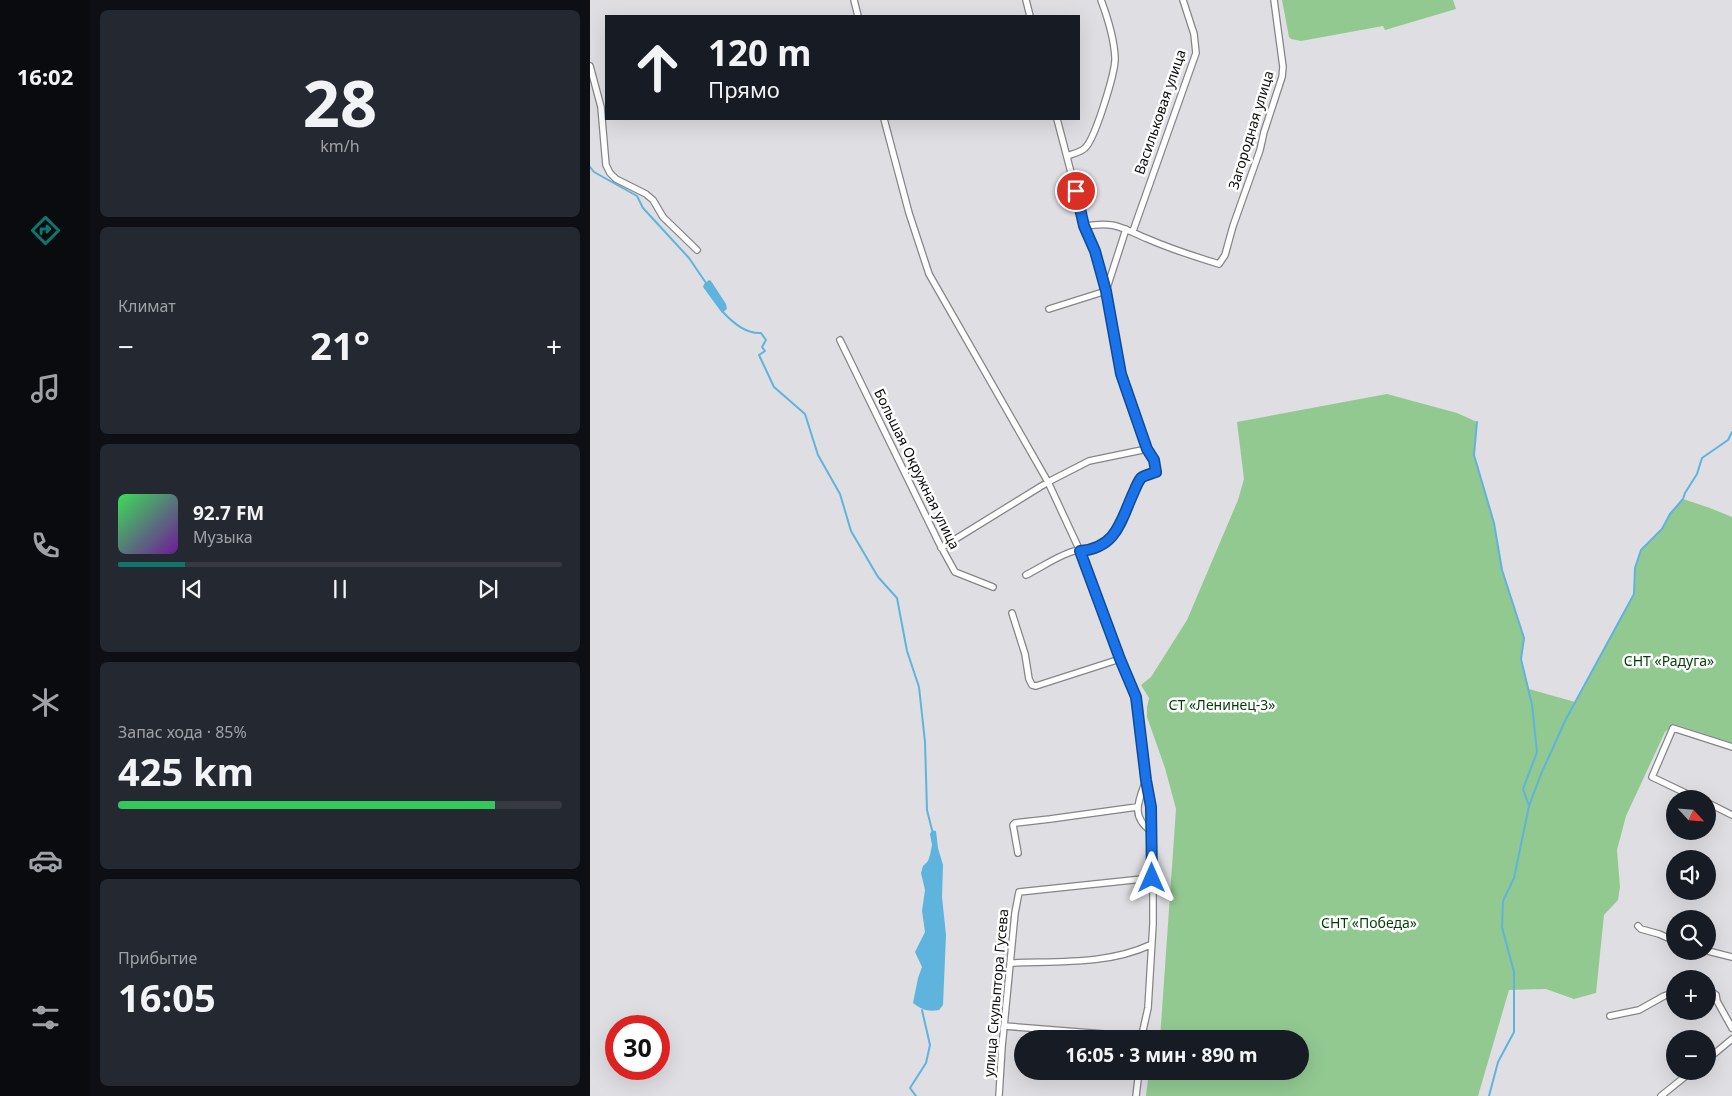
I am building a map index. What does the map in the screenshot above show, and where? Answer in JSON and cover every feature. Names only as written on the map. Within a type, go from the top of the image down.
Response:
[{"type":"street","points":[[854,0],[858,15]]},
{"type":"street","points":[[1026,0],[1030,15]]},
{"type":"street","points":[[1067,156],[1084,149],[1088,142],[1097,124],[1115,67],[1115,55],[1101,0]]},
{"type":"street","name":"Васильковая улица","points":[[1133,231],[1196,53],[1194,34],[1183,0]]},
{"type":"street","name":"Загородная улица","points":[[1133,231],[1147,239],[1219,264],[1225,254],[1282,77],[1283,67],[1274,0]]},
{"type":"street","points":[[590,66],[601,107],[604,154],[610,173],[616,179],[646,194],[653,200],[663,216],[697,250]]},
{"type":"street","points":[[884,120],[909,213],[929,274],[1048,482],[1080,551],[1136,697],[1151,807],[1153,924],[1150,945],[1148,1008],[1143,1030]]},
{"type":"street","points":[[1026,575],[1071,552],[1100,547],[1110,540],[1118,528],[1142,477],[1156,472],[1154,460],[1147,449],[1121,374],[1106,291],[1095,251],[1084,226],[1057,120]]},
{"type":"street","points":[[1084,226],[1101,223],[1133,231]]},
{"type":"street","points":[[1106,291],[1126,229]]},
{"type":"street","points":[[1049,309],[1106,291]]},
{"type":"street","name":"Большая Окружная улица","points":[[840,340],[941,548],[955,572],[993,588]]},
{"type":"street","points":[[941,548],[1048,482],[1089,461],[1147,449]]},
{"type":"street","points":[[1012,613],[1025,654],[1029,679],[1032,685],[1036,686],[1120,659]]},
{"type":"street","points":[[1679,790],[1652,777],[1673,728],[1732,747]]},
{"type":"street","points":[[1146,780],[1137,807],[1142,824],[1151,831]]},
{"type":"street","points":[[1018,854],[1013,825],[1015,823],[1137,807]]},
{"type":"street","points":[[1716,807],[1732,815]]},
{"type":"street","name":"улица Скульптора Гусева","points":[[999,1096],[1010,963],[1019,892],[1152,878]]},
{"type":"street","points":[[1638,926],[1640,929],[1666,937]]},
{"type":"street","points":[[1010,963],[1089,960],[1128,953],[1150,945]]},
{"type":"street","points":[[1716,953],[1732,958]]},
{"type":"street","points":[[1716,994],[1717,1001],[1732,1028]]},
{"type":"street","points":[[1610,1016],[1639,1010],[1666,995]]},
{"type":"street","points":[[1004,1026],[1050,1030]]},
{"type":"street","points":[[1716,1052],[1732,1039]]},
{"type":"street","points":[[1136,1096],[1138,1080]]},
{"type":"street","points":[[1661,1096],[1681,1080]]},
{"type":"green space","points":[[1282,0],[1453,0],[1456,9],[1385,30],[1383,26],[1301,41],[1289,37]]},
{"type":"green space","points":[[1387,394],[1457,413],[1477,422],[1474,455],[1494,523],[1502,570],[1524,638],[1521,659],[1529,689],[1575,702],[1634,594],[1635,568],[1641,550],[1662,528],[1670,514],[1683,499],[1732,517],[1732,743],[1674,724],[1665,732],[1626,816],[1617,850],[1620,887],[1618,900],[1604,915],[1596,993],[1574,999],[1546,989],[1509,990],[1478,1096],[1146,1096],[1148,1080],[1309,1080],[1309,1030],[1161,1030],[1176,809],[1165,768],[1147,717],[1149,698],[1141,685],[1151,677],[1187,620],[1238,500],[1244,479],[1237,422]]},
{"type":"water","points":[[709,280],[726,304],[727,309],[722,313],[703,287]]},
{"type":"water","points":[[932,830],[936,831],[943,865],[942,897],[946,935],[943,1005],[939,1010],[928,1011],[913,1003],[922,967],[915,952],[925,932],[922,911],[925,890],[921,873],[930,855],[932,845],[930,834]]},
{"type":"waterway","points":[[590,167],[594,172],[637,196],[643,208],[689,258],[706,283]]},
{"type":"waterway","points":[[723,312],[740,327],[751,332],[761,333],[766,340],[762,347],[765,351],[759,355],[774,387],[805,414],[818,455],[840,494],[851,531],[878,577],[897,598],[907,651],[919,687],[925,742],[927,810],[932,830]]},
{"type":"waterway","points":[[1477,422],[1474,455],[1494,523],[1502,570],[1524,638],[1521,659],[1532,705],[1537,752],[1523,789],[1529,806]]},
{"type":"waterway","points":[[1489,1096],[1498,1062],[1514,1032],[1514,972],[1502,927],[1503,901],[1514,878],[1529,806],[1566,719],[1634,594],[1635,568],[1641,550],[1662,529],[1670,514],[1683,499],[1697,474],[1702,458],[1728,440],[1732,432]]},
{"type":"waterway","points":[[916,1096],[910,1088],[926,1063],[930,1045],[922,1010]]},
{"type":"route","points":[[1076,191],[1084,226],[1095,251],[1106,291],[1121,374],[1147,449],[1154,460],[1156,472],[1142,477],[1118,528],[1110,540],[1100,547],[1080,551],[1136,697],[1151,807],[1152,878]]},
{"type":"park label","name":"СНТ «Радуга»","points":[[1669,661]]},
{"type":"park label","name":"СТ «Ленинец-3»","points":[[1222,705]]},
{"type":"park label","name":"СНТ «Победа»","points":[[1369,923]]}]
